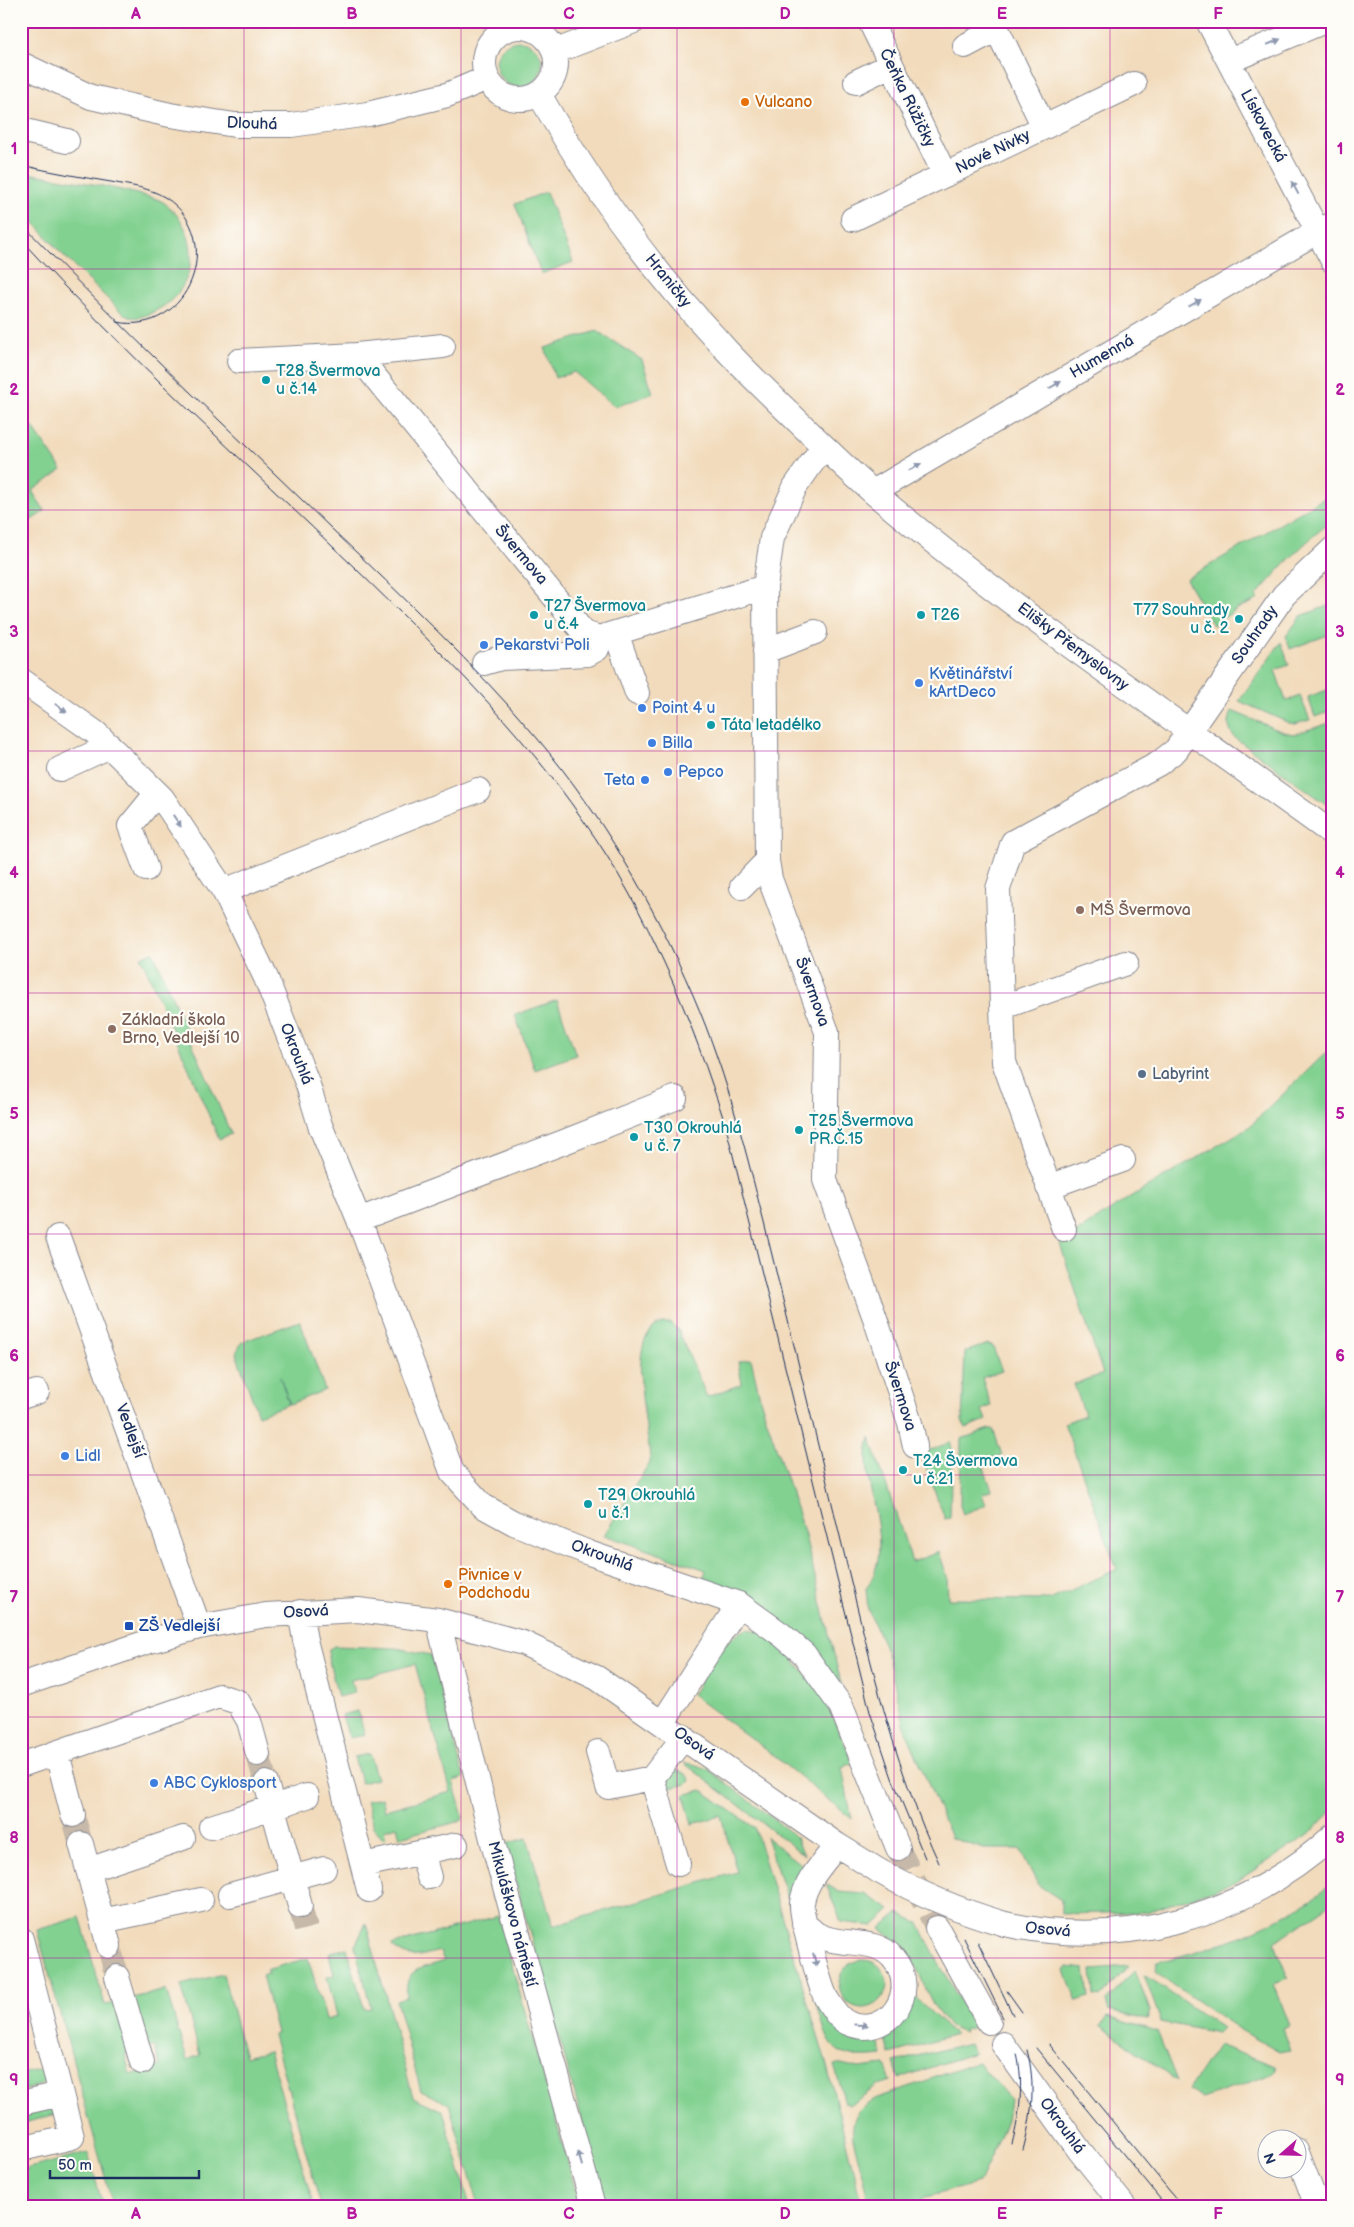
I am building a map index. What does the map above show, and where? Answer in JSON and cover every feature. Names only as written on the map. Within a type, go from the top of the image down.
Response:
[{"type":"street","points":[[554,52],[634,21]]},
{"type":"street","name":"Čeňka Růžičky","points":[[870,21],[945,175]]},
{"type":"street","name":"Lískovecká","points":[[1208,21],[1325,227],[1333,261]]},
{"type":"street","points":[[1229,61],[1325,21]]},
{"type":"street","points":[[965,46],[995,25],[1044,127]]},
{"type":"street","points":[[501,26],[534,30],[547,39],[554,52],[556,60],[554,75],[551,82],[540,94],[520,100],[510,98],[500,94],[492,87],[487,78],[484,60],[486,51],[501,26]]},
{"type":"street","name":"Dlouhá","points":[[21,64],[91,97],[170,115],[235,125],[291,125],[368,114],[447,95],[487,78]]},
{"type":"street","points":[[856,82],[891,65]]},
{"type":"street","name":"Nové Nivky","points":[[853,220],[1134,84]]},
{"type":"street","name":"Hraničky","points":[[540,94],[594,183],[669,283],[719,343],[823,447]]},
{"type":"street","points":[[21,130],[67,141]]},
{"type":"street","name":"Humenná","points":[[873,492],[1325,227]]},
{"type":"street","points":[[239,361],[357,355],[443,346]]},
{"type":"street","name":"Švermova","points":[[357,355],[584,633],[598,638],[765,587]]},
{"type":"street","name":"Elišky Přemyslovny","points":[[823,447],[873,492],[979,577],[1189,732],[1333,834]]},
{"type":"street","name":"Švermova","points":[[823,447],[795,487],[772,538],[765,587],[767,861],[770,879],[826,1032],[825,1180],[878,1327],[916,1446]]},
{"type":"street","name":"Souhrady","points":[[1189,732],[1284,595],[1333,549]]},
{"type":"street","points":[[765,651],[814,632]]},
{"type":"street","points":[[616,633],[637,693]]},
{"type":"street","points":[[484,663],[501,658],[588,654],[597,649]]},
{"type":"street","name":"Okrouhlá","points":[[21,680],[96,733],[157,793],[224,891],[266,978],[308,1085],[320,1125],[359,1220],[452,1472],[483,1506],[514,1523],[589,1553],[739,1604],[782,1635],[804,1654],[836,1699],[854,1737],[898,1848]]},
{"type":"street","points":[[1064,1229],[1004,1062],[998,889],[1013,842],[1158,764],[1176,750],[1189,732]]},
{"type":"street","points":[[60,769],[110,746]]},
{"type":"street","points":[[224,891],[478,790]]},
{"type":"street","points":[[146,869],[130,826],[157,793]]},
{"type":"street","points":[[742,887],[767,861]]},
{"type":"street","points":[[1003,1007],[1126,963]]},
{"type":"street","points":[[359,1220],[675,1098]]},
{"type":"street","points":[[1048,1187],[1123,1160]]},
{"type":"street","name":"Vedlejší","points":[[58,1236],[150,1487],[198,1627]]},
{"type":"street","points":[[663,1722],[739,1604]]},
{"type":"street","name":"Osová","points":[[21,1685],[150,1641],[198,1627],[266,1615],[358,1610],[438,1620],[522,1642],[597,1678],[663,1722],[837,1845],[879,1870],[929,1897],[980,1917],[1030,1930],[1095,1933],[1167,1924],[1210,1912],[1252,1893],[1290,1871],[1333,1836]]},
{"type":"street","points":[[300,1612],[305,1640],[369,1890]]},
{"type":"street","name":"Mikuláškovo náměstí","points":[[438,1620],[493,1843],[593,2206]]},
{"type":"street","points":[[21,1765],[219,1696],[238,1702],[249,1721],[258,1754]]},
{"type":"street","points":[[598,1752],[608,1786],[652,1778],[684,1737]]},
{"type":"street","points":[[57,1753],[73,1815]]},
{"type":"street","points":[[652,1778],[678,1864]]},
{"type":"street","points":[[266,1783],[300,1906]]},
{"type":"street","points":[[211,1827],[307,1796]]},
{"type":"street","points":[[88,1870],[184,1838]]},
{"type":"street","points":[[81,1844],[109,1946]]},
{"type":"street","points":[[363,1865],[456,1845]]},
{"type":"street","points":[[804,1924],[816,1934],[845,1942],[882,1948],[893,1958],[900,1968],[904,1995],[893,2015],[873,2025],[848,2024],[838,2016],[826,1996],[804,1924],[802,1903],[808,1885],[837,1845]]},
{"type":"street","points":[[422,1852],[429,1878]]},
{"type":"street","points":[[230,1895],[324,1869]]},
{"type":"street","points":[[102,1921],[201,1900]]},
{"type":"street","points":[[937,1928],[989,2022]]},
{"type":"street","points":[[21,1939],[72,2137],[21,2150]]},
{"type":"street","points":[[117,1977],[142,2062]]},
{"type":"street","name":"Okrouhlá","points":[[1003,2044],[1080,2152],[1124,2206]]},
{"type":"street","points":[[21,2103],[61,2094]]},
{"type":"street","points":[[1306,2177],[1317,2206]]},
{"type":"green space","points":[[514,41],[524,41],[538,51],[542,64],[538,77],[532,83],[524,87],[514,87],[500,77],[496,69],[496,59],[506,45]]},
{"type":"green space","points":[[21,172],[111,188],[163,202],[176,214],[185,228],[190,243],[191,259],[188,274],[181,289],[170,301],[152,312],[135,317],[125,315],[58,250],[21,207]]},
{"type":"green space","points":[[546,192],[573,262],[541,274],[515,204]]},
{"type":"green space","points":[[597,331],[642,360],[653,393],[615,407],[574,372],[555,378],[545,348]]},
{"type":"green space","points":[[21,410],[62,470],[32,491],[45,511],[21,527]]},
{"type":"green space","points":[[1333,493],[1333,520],[1283,565],[1256,596],[1259,599],[1237,609],[1213,625],[1186,579]]},
{"type":"green space","points":[[1333,604],[1333,633],[1290,649],[1286,636],[1301,616]]},
{"type":"green space","points":[[1281,642],[1289,665],[1275,670],[1286,701],[1300,696],[1310,720],[1295,724],[1289,723],[1239,701]]},
{"type":"green space","points":[[1327,690],[1329,693],[1333,692],[1333,710],[1315,717],[1308,697]]},
{"type":"green space","points":[[1232,711],[1283,732],[1294,734],[1333,722],[1333,809],[1235,738],[1229,725]]},
{"type":"green space","points":[[153,952],[231,1134],[219,1139],[141,957]]},
{"type":"green space","points":[[557,1000],[576,1055],[535,1070],[515,1015]]},
{"type":"green space","points":[[1333,1046],[1333,1810],[1309,1835],[1234,1883],[1147,1912],[1061,1914],[1061,1900],[1038,1885],[1020,1849],[984,1849],[951,1838],[906,1731],[886,1650],[868,1610],[866,1588],[874,1574],[879,1542],[868,1476],[867,1451],[870,1437],[912,1562],[939,1552],[947,1576],[948,1599],[1050,1600],[1117,1569],[1064,1423],[1085,1415],[1074,1384],[1103,1374],[1060,1244],[1124,1201],[1249,1127]]},
{"type":"green space","points":[[300,1321],[325,1390],[290,1404],[280,1377],[289,1404],[258,1415],[236,1353],[242,1342]]},
{"type":"green space","points":[[662,1323],[671,1323],[678,1330],[707,1397],[742,1384],[738,1362],[751,1359],[761,1402],[804,1532],[842,1687],[746,1598],[703,1579],[706,1570],[604,1535],[650,1462],[643,1407],[641,1364],[643,1346],[650,1331]]},
{"type":"green space","points":[[988,1344],[989,1346],[992,1345],[1002,1371],[982,1378],[991,1406],[982,1410],[986,1420],[966,1428],[962,1421],[965,1352]]},
{"type":"green space","points":[[993,1429],[1002,1455],[982,1463],[992,1490],[982,1494],[986,1505],[963,1514],[960,1506],[961,1439]]},
{"type":"green space","points":[[950,1442],[952,1448],[950,1518],[945,1519],[920,1451],[934,1449]]},
{"type":"green space","points":[[747,1629],[761,1632],[789,1654],[825,1698],[853,1763],[842,1768],[852,1819],[764,1748],[692,1695],[722,1647],[738,1633]]},
{"type":"green space","points":[[335,1646],[396,1648],[431,1655],[464,1778],[453,1781],[463,1817],[461,1821],[400,1837],[397,1826],[384,1830],[386,1841],[373,1827],[366,1801],[382,1798],[385,1810],[451,1792],[415,1664],[351,1680],[354,1693],[338,1697],[328,1657],[329,1649]]},
{"type":"green space","points":[[358,1711],[365,1735],[349,1738],[342,1715]]},
{"type":"green space","points":[[369,1754],[377,1779],[361,1783],[354,1757]]},
{"type":"green space","points":[[684,1763],[708,1769],[789,1831],[797,1839],[804,1855]]},
{"type":"green space","points":[[673,1769],[686,1774],[690,1781],[687,1784],[667,1789],[666,1780]]},
{"type":"green space","points":[[702,1790],[755,1828],[827,2066],[862,2206],[606,2206],[505,1844],[527,1838],[553,1926],[737,1872],[721,1816],[692,1824],[684,1795]]},
{"type":"green space","points":[[766,1837],[804,1867],[794,1919]]},
{"type":"green space","points":[[1333,1883],[1333,1903],[1275,1943],[1288,1979],[1274,1984],[1290,2026],[1283,2029],[1291,2050],[1279,2052],[1237,2028],[1156,1973],[1157,1962],[1205,1949],[1249,1933],[1292,1911]]},
{"type":"green space","points":[[826,1884],[839,1892],[865,1894],[891,1910],[873,1926],[841,1922]]},
{"type":"green space","points":[[898,1913],[918,1922],[974,2027],[964,2030],[965,2033],[954,2029],[945,2021],[931,2000],[910,1955],[900,1944],[880,1929]]},
{"type":"green space","points":[[498,1916],[580,2206],[479,2206],[449,2104],[421,2091],[396,2000],[407,1997],[408,1980],[411,1974],[421,1968],[444,1961],[440,1951],[420,1956],[408,1956],[391,1945]]},
{"type":"green space","points":[[80,1917],[105,2005],[119,2002],[131,2052],[125,2054],[130,2075],[160,2066],[155,2047],[147,2048],[132,1998],[166,1990],[187,2060],[200,2055],[181,1985],[223,1974],[245,2057],[269,2051],[312,2200],[295,2206],[113,2206],[37,1930]]},
{"type":"green space","points":[[366,1923],[413,2097],[443,2111],[470,2206],[321,2206],[273,2035],[277,2033],[262,1975],[268,1974],[266,1970],[308,1958],[326,2019],[337,2016],[327,1977],[334,1975],[329,1953],[347,1948],[364,2009],[371,2008],[355,1946]]},
{"type":"green space","points":[[858,1960],[868,1960],[877,1964],[883,1970],[886,1975],[886,1993],[877,2004],[868,2008],[858,2008],[849,2004],[843,1998],[839,1989],[839,1979],[843,1970],[849,1964]]},
{"type":"green space","points":[[1129,1966],[1101,1997],[1094,1996],[1092,1969]]},
{"type":"green space","points":[[1068,1967],[1085,1969],[1089,1997],[1077,2001],[1065,1971]]},
{"type":"green space","points":[[1135,1970],[1150,2011],[1147,2020],[1109,2011],[1106,2001]]},
{"type":"green space","points":[[1144,1975],[1222,2028],[1217,2033],[1161,2022]]},
{"type":"green space","points":[[914,1996],[955,2035],[890,2054],[884,2032],[904,2018]]},
{"type":"green space","points":[[816,2001],[876,2034],[883,2056],[852,2056],[834,2048],[824,2029]]},
{"type":"green space","points":[[1108,2017],[1157,2031],[1177,2081],[1100,2025]]},
{"type":"green space","points":[[969,2043],[974,2053],[899,2078],[894,2062]]},
{"type":"green space","points":[[1218,2045],[1275,2066],[1276,2069],[1272,2074],[1202,2099],[1188,2090]]},
{"type":"green space","points":[[978,2062],[1010,2099],[1007,2121],[979,2183],[922,2198],[924,2206],[870,2206],[853,2138],[854,2120],[862,2107],[872,2100]]},
{"type":"green space","points":[[841,2064],[859,2068],[885,2065],[891,2081],[879,2085],[850,2105],[845,2103],[834,2065]]},
{"type":"green space","points":[[46,2068],[48,2080],[44,2084],[21,2091],[21,2074]]},
{"type":"green space","points":[[48,2103],[59,2113],[21,2124],[21,2110]]},
{"type":"green space","points":[[88,2153],[103,2206],[21,2206],[21,2170]]},
{"type":"tunnel","points":[[258,1754],[266,1783]]},
{"type":"tunnel","points":[[73,1815],[81,1844]]},
{"type":"tunnel","points":[[898,1848],[937,1928]]},
{"type":"tunnel","points":[[300,1906],[308,1936]]},
{"type":"tunnel","points":[[109,1946],[117,1977]]},
{"type":"tram line","points":[[21,165],[146,189],[166,198],[184,215],[194,236],[196,258],[191,280],[180,300],[164,314],[142,323],[117,322]]},
{"type":"tram line","points":[[21,223],[136,340],[463,657],[561,767],[604,829],[643,894],[693,995],[706,1026],[728,1091],[764,1222],[879,1692],[911,1796],[939,1863]]},
{"type":"tram line","points":[[21,240],[143,366],[416,627],[475,688],[558,785],[607,855],[628,892],[648,930],[683,1007],[699,1047],[726,1127],[870,1712],[892,1778],[925,1858]]},
{"type":"tram line","points":[[964,1938],[1003,2018]]},
{"type":"tram line","points":[[978,1942],[1013,2015]]},
{"type":"tram line","points":[[1007,1991],[1022,2012]]},
{"type":"tram line","points":[[1049,2044],[1182,2206]]},
{"type":"tram line","points":[[1036,2048],[1166,2206]]},
{"type":"tram line","points":[[1023,2150],[1032,2100],[1030,2063],[1027,2050]]},
{"type":"tram line","points":[[1012,2144],[1021,2088],[1017,2054]]},
{"type":"place","name":"Vulcano","points":[[745,102]]},
{"type":"place","name":"T28 Švermova u č.14","points":[[266,380]]},
{"type":"place","name":"T27 Švermova u č.4","points":[[534,615]]},
{"type":"place","name":"T26","points":[[921,615]]},
{"type":"place","name":"T77 Souhrady u č. 2","points":[[1239,619]]},
{"type":"place","name":"Pekarstvi Poli","points":[[484,645]]},
{"type":"place","name":"Květinářství kArtDeco","points":[[919,683]]},
{"type":"place","name":"Point 4 u","points":[[642,708]]},
{"type":"place","name":"Táta letadélko","points":[[711,725]]},
{"type":"place","name":"Billa","points":[[652,743]]},
{"type":"place","name":"Pepco","points":[[668,772]]},
{"type":"place","name":"Teta","points":[[645,780]]},
{"type":"place","name":"MŠ Švermova","points":[[1080,910]]},
{"type":"place","name":"Základní škola Brno, Vedlejší 10","points":[[112,1029]]},
{"type":"place","name":"Labyrint","points":[[1142,1074]]},
{"type":"place","name":"T25 Švermova PR.Č.15","points":[[799,1130]]},
{"type":"place","name":"T30 Okrouhlá u č. 7","points":[[634,1137]]},
{"type":"place","name":"Lidl","points":[[65,1456]]},
{"type":"place","name":"T24 Švermova u č.21","points":[[903,1470]]},
{"type":"place","name":"T29 Okrouhlá u č.1","points":[[588,1504]]},
{"type":"place","name":"Pivnice v Podchodu","points":[[448,1584]]},
{"type":"place","name":"ZŠ Vedlejší","points":[[129,1626]]},
{"type":"place","name":"ABC Cyklosport","points":[[154,1783]]}]
